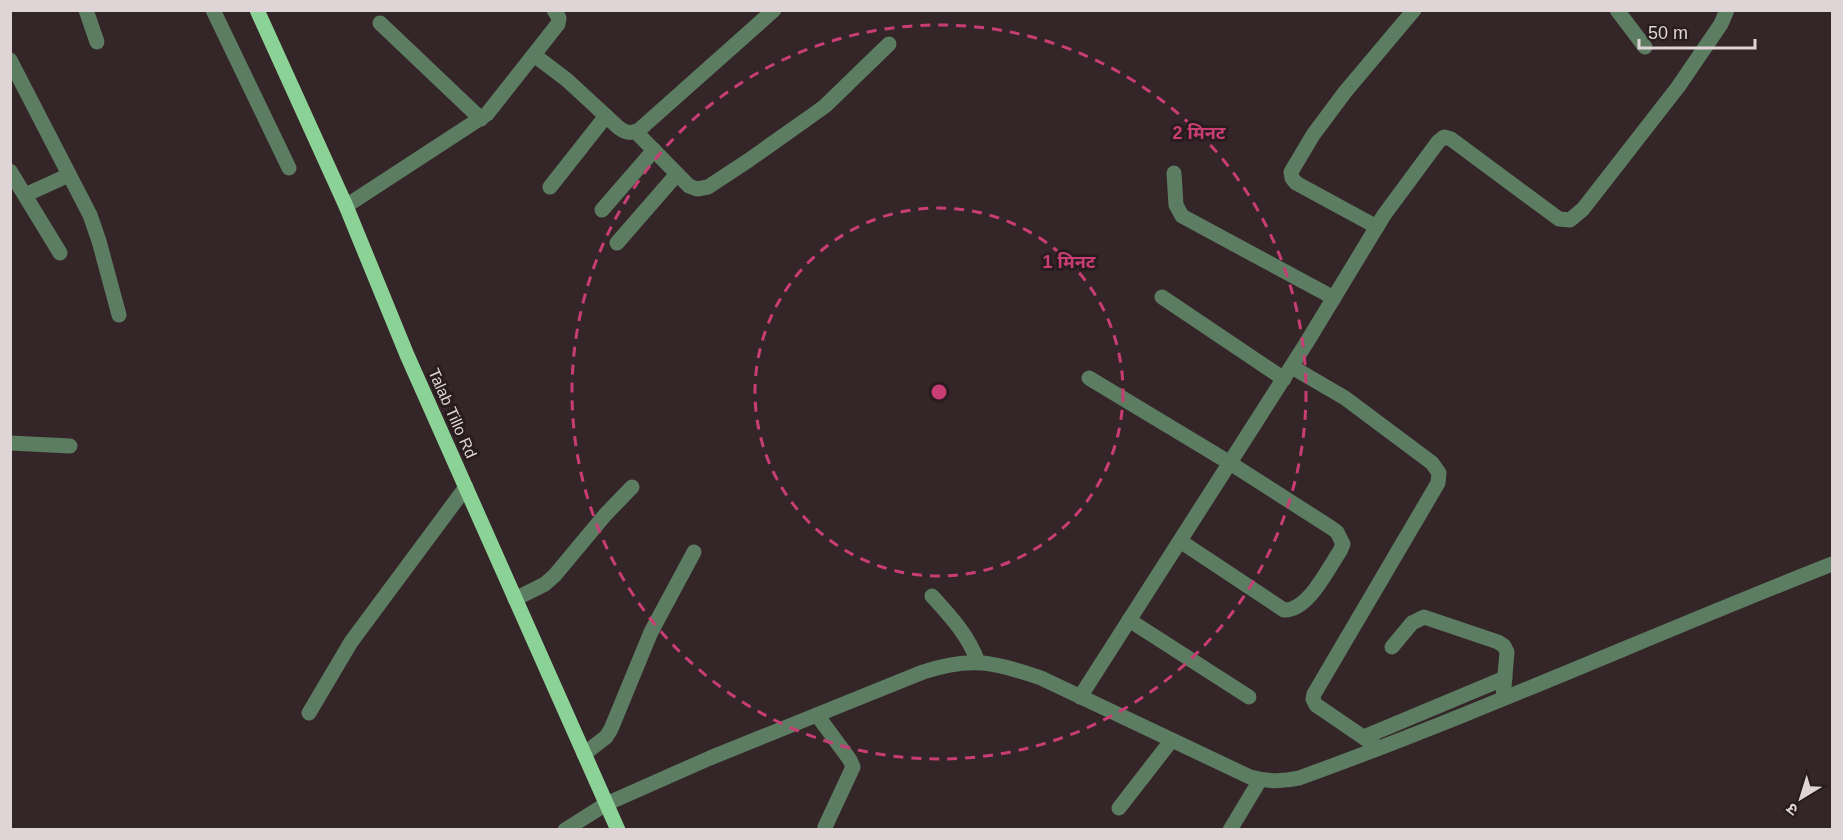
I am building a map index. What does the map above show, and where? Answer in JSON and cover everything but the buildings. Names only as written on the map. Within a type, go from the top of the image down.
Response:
[{"type":"main road","name":"Talab Tillo Rd","points":[[256,10],[346,206],[407,355],[618,830]]},
{"type":"street","points":[[86,10],[97,42]]},
{"type":"street","points":[[213,10],[289,168]]},
{"type":"street","points":[[346,206],[481,120],[498,103],[558,24],[559,18],[555,10]]},
{"type":"street","points":[[534,55],[567,80],[624,132],[636,132],[774,10]]},
{"type":"street","points":[[1377,227],[1296,183],[1291,175],[1313,135],[1414,10]]},
{"type":"street","points":[[1617,10],[1645,47]]},
{"type":"street","points":[[1080,697],[1288,373],[1377,227],[1419,165],[1438,142],[1444,137],[1456,142],[1559,219],[1570,220],[1583,209],[1677,87],[1721,24],[1727,11]]},
{"type":"street","points":[[380,23],[481,120]]},
{"type":"street","points":[[636,132],[693,189],[708,187],[825,106],[889,44]]},
{"type":"street","points":[[10,60],[95,229],[119,315]]},
{"type":"street","points":[[550,187],[606,116]]},
{"type":"street","points":[[602,210],[654,150]]},
{"type":"street","points":[[10,171],[60,253]]},
{"type":"street","points":[[1174,173],[1176,205],[1182,216],[1334,298]]},
{"type":"street","points":[[617,243],[677,174]]},
{"type":"street","points":[[25,195],[69,175]]},
{"type":"street","points":[[1162,297],[1288,373],[1332,389],[1432,463],[1439,472],[1438,483],[1314,694],[1313,699],[1316,705],[1371,742]]},
{"type":"street","points":[[1089,378],[1230,463],[1337,532],[1343,544],[1304,604],[1296,609],[1284,610],[1180,541]]},
{"type":"street","points":[[10,443],[70,446]]},
{"type":"street","points":[[309,713],[351,642],[466,486]]},
{"type":"street","points":[[515,599],[545,584],[555,575],[605,515],[632,487]]},
{"type":"street","points":[[584,754],[606,737],[611,729],[651,632],[694,552]]},
{"type":"street","points":[[932,596],[960,627],[975,654],[1041,678],[1250,777],[1281,782],[1299,778],[1371,742],[1504,687],[1698,617],[1833,564]]},
{"type":"street","points":[[1392,647],[1418,618],[1429,617],[1502,644],[1507,652],[1504,687]]},
{"type":"street","points":[[1129,620],[1249,697]]},
{"type":"street","points":[[565,830],[606,804],[710,758],[922,672],[975,654]]},
{"type":"street","points":[[817,715],[853,767],[825,827]]},
{"type":"street","points":[[1119,808],[1171,741]]},
{"type":"street","points":[[1230,830],[1260,780]]}]
